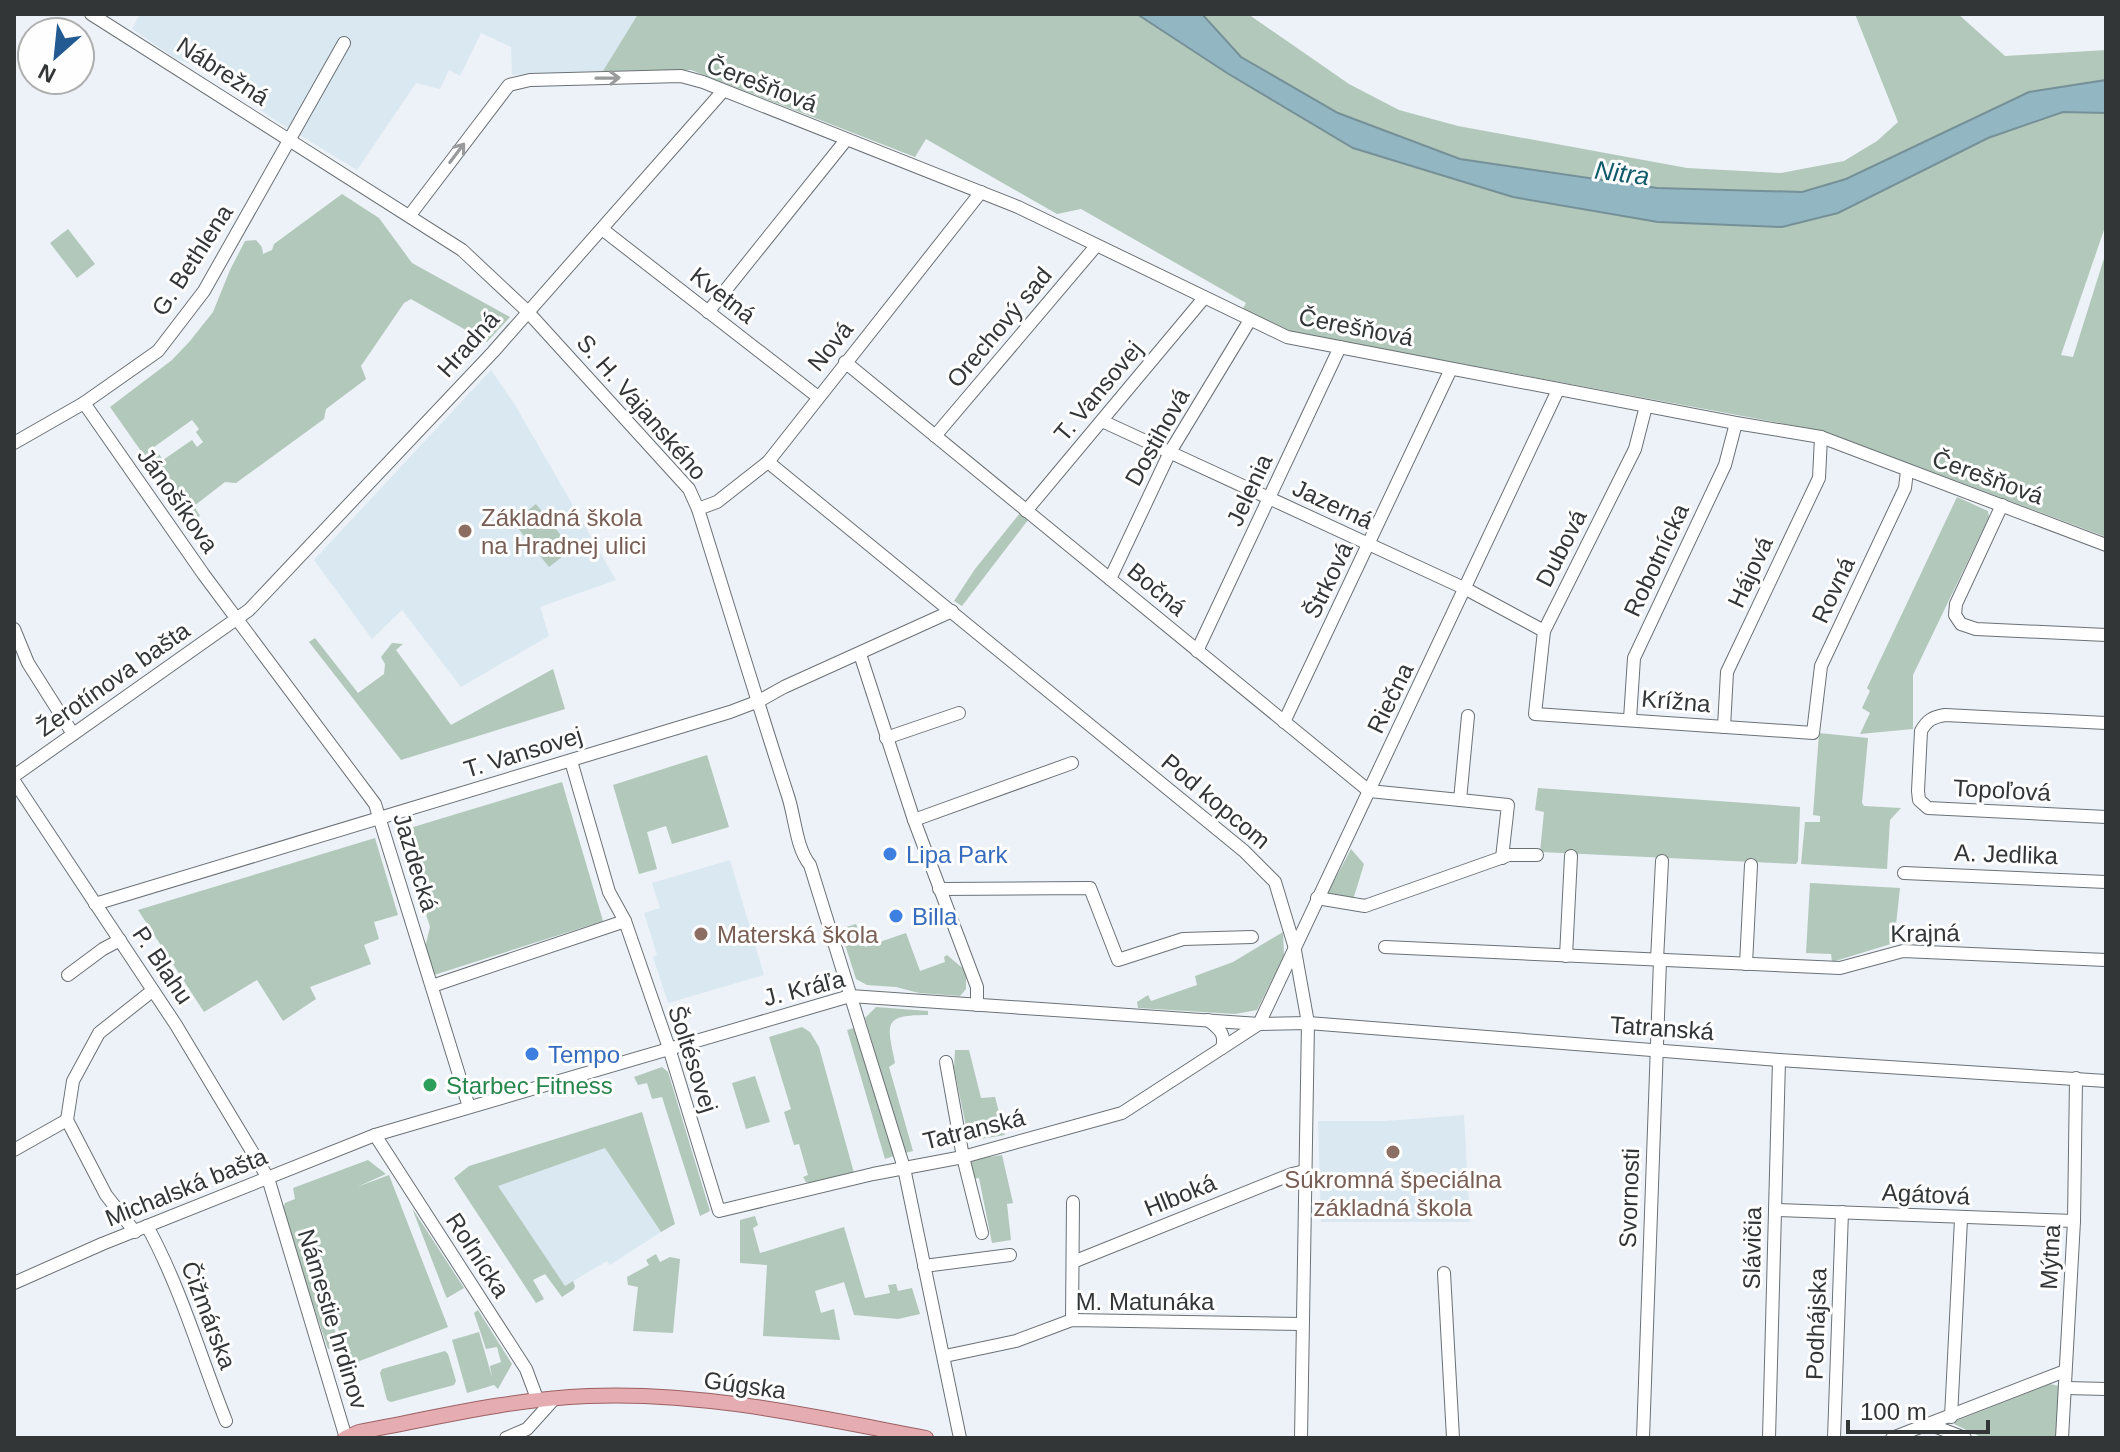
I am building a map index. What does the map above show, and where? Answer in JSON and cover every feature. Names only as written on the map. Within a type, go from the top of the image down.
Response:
[{"type":"main road","name":"Gúgska","points":[[555,1398],[646,1396],[709,1401],[892,1435],[926,1438]]},
{"type":"main road","name":"Námestie hrdinov","points":[[346,1438],[359,1432],[555,1398]]},
{"type":"street","name":"Nábrežná","points":[[91,14],[289,140]]},
{"type":"street","name":"G. Bethlena","points":[[14,443],[84,403],[158,351],[204,291],[344,43]]},
{"type":"street","name":"Čerešňová","points":[[410,215],[504,89],[516,82],[681,76],[981,192],[1287,337],[1821,437],[2106,545]]},
{"type":"street","name":"Hradná","points":[[238,620],[310,548],[493,352],[723,91]]},
{"type":"street","name":"S. H. Vajanského","points":[[289,140],[462,250],[527,311],[689,489],[759,701],[801,847],[810,865],[904,1168],[960,1438]]},
{"type":"street","points":[[708,312],[846,140]]},
{"type":"street","name":"Nová","points":[[698,509],[717,502],[768,462],[981,192]]},
{"type":"street","name":"Kvetná","points":[[602,229],[818,397]]},
{"type":"street","name":"Orechový sad","points":[[935,436],[1096,246]]},
{"type":"street","name":"T. Vansovej","points":[[1026,511],[1204,298]]},
{"type":"street","name":"Dostihová","points":[[1110,579],[1170,452],[1250,320]]},
{"type":"street","name":"Jelenia","points":[[1197,651],[1340,347]]},
{"type":"street","name":"Bočná","points":[[845,362],[1369,791]]},
{"type":"street","name":"Štrková","points":[[1284,722],[1451,369]]},
{"type":"street","name":"Riečna","points":[[1259,1024],[1558,390]]},
{"type":"street","name":"Jánošíkova","points":[[84,403],[238,620]]},
{"type":"street","name":"Dubová","points":[[1535,714],[1544,631],[1635,449],[1646,406]]},
{"type":"street","name":"Jazerná","points":[[1102,421],[1466,589],[1544,631]]},
{"type":"street","name":"Robotnícka","points":[[1630,719],[1634,658],[1725,465],[1736,423]]},
{"type":"street","name":"Hájová","points":[[1724,727],[1727,672],[1819,478],[1821,437]]},
{"type":"street","name":"Pod kopcom","points":[[768,462],[1244,851],[1275,882],[1294,945],[1308,1023],[1301,1438]]},
{"type":"street","name":"Rovná","points":[[1813,733],[1821,666],[1905,488],[1907,471]]},
{"type":"street","points":[[2002,505],[1956,604],[1955,615],[1961,624],[1976,629],[2106,635]]},
{"type":"street","name":"T. Vansovej","points":[[95,904],[571,761],[759,701],[952,611]]},
{"type":"street","name":"Žerotínova bašta","points":[[14,778],[238,620]]},
{"type":"street","name":"Jazdecká","points":[[238,620],[375,804],[469,1107]]},
{"type":"street","points":[[14,629],[28,663],[73,734]]},
{"type":"street","points":[[860,654],[914,820],[977,987],[977,1005]]},
{"type":"street","points":[[886,738],[959,713]]},
{"type":"street","name":"Krížna","points":[[1535,714],[1813,733]]},
{"type":"street","points":[[1460,800],[1468,716]]},
{"type":"street","name":"Topoľová","points":[[2106,723],[1934,717],[1926,722],[1921,731],[1918,791],[1919,800],[1928,808],[2106,817]]},
{"type":"street","name":"Šoltésovej","points":[[571,761],[609,892],[625,921],[669,1048],[719,1211]]},
{"type":"street","points":[[914,820],[1072,763]]},
{"type":"street","name":"P. Blahu","points":[[14,778],[176,1025],[268,1178]]},
{"type":"street","points":[[1369,791],[1508,805],[1502,858]]},
{"type":"street","points":[[1317,898],[1365,906],[1502,858],[1537,855]]},
{"type":"street","points":[[1566,956],[1571,856]]},
{"type":"street","points":[[1658,960],[1662,861]]},
{"type":"street","points":[[1746,964],[1751,865]]},
{"type":"street","name":"A. Jedlika","points":[[1904,873],[2106,882]]},
{"type":"street","points":[[939,889],[1090,888],[1118,960],[1183,939],[1252,937]]},
{"type":"street","points":[[432,986],[625,921]]},
{"type":"street","points":[[68,975],[120,940]]},
{"type":"street","name":"Krajná","points":[[1385,947],[1840,968],[1903,951],[2106,960]]},
{"type":"street","name":"Svornosti","points":[[1643,1438],[1658,960]]},
{"type":"street","points":[[14,1150],[67,1120],[73,1081],[99,1033],[152,991]]},
{"type":"street","name":"J. Kráľa","points":[[375,1135],[850,996],[1259,1024]]},
{"type":"street","points":[[1208,1020],[1221,1031],[1224,1040],[1222,1048]]},
{"type":"street","name":"Tatranská","points":[[719,1211],[963,1157],[1122,1113],[1259,1024],[1308,1023],[1779,1060],[2106,1081]]},
{"type":"street","name":"Slávičia","points":[[1769,1438],[1779,1060]]},
{"type":"street","points":[[946,1062],[963,1157],[982,1233]]},
{"type":"street","name":"Mýtna","points":[[2062,1438],[2074,1221],[2076,1078]]},
{"type":"street","name":"Čižmárska","points":[[67,1120],[106,1195],[141,1229],[171,1271],[226,1421]]},
{"type":"street","name":"Michalská bašta","points":[[14,1283],[375,1135]]},
{"type":"street","name":"Roľnícka","points":[[375,1135],[526,1369],[538,1401]]},
{"type":"street","name":"Hlboká","points":[[1073,1262],[1305,1171]]},
{"type":"street","name":"Námestie hrdinov","points":[[268,1178],[335,1411],[346,1438]]},
{"type":"street","points":[[1072,1320],[1073,1202]]},
{"type":"street","name":"Agátová","points":[[1775,1210],[2074,1221]]},
{"type":"street","name":"Podhájska","points":[[1834,1438],[1842,1212]]},
{"type":"street","points":[[1951,1417],[1961,1219]]},
{"type":"street","points":[[924,1266],[1010,1255]]},
{"type":"street","points":[[1444,1272],[1453,1438]]},
{"type":"street","name":"M. Matunáka","points":[[945,1356],[1016,1341],[1072,1320],[1302,1324]]},
{"type":"street","points":[[1892,1438],[2065,1371]]},
{"type":"street","points":[[2066,1388],[2106,1389]]},
{"type":"street","points":[[506,1438],[527,1429],[555,1398]]},
{"type":"street","points":[[1931,1425],[1965,1438]]},
{"type":"shaded area","points":[[140,14],[638,14],[603,71],[512,75],[511,47],[481,33],[460,76],[449,70],[440,89],[416,83],[357,170],[272,118],[197,66],[176,59],[132,29]]},
{"type":"shaded area","name":"Základná škola na Hradnej ulici","points":[[491,370],[515,405],[616,580],[540,607],[549,636],[461,687],[402,610],[372,639],[314,560]]},
{"type":"shaded area","name":"Materská škola","points":[[730,860],[764,975],[668,1003],[653,957],[657,955],[644,913],[660,908],[652,883]]},
{"type":"shaded area","name":"Súkromná špeciálna základná škola","points":[[1464,1115],[1470,1222],[1321,1222],[1318,1121],[1386,1121]]},
{"type":"shaded area","points":[[605,1148],[661,1232],[610,1265],[607,1261],[565,1286],[497,1186]]},
{"type":"green space","points":[[638,14],[1137,14],[1227,73],[1353,148],[1513,197],[1838,213],[1988,138],[2063,112],[2106,113],[2106,224],[2061,355],[2073,357],[2106,252],[2106,537],[1823,431],[1290,332],[1241,312],[1246,303],[1081,209],[1057,214],[926,139],[915,157],[691,70],[603,71]]},
{"type":"green space","points":[[1202,14],[1248,14],[1349,84],[1399,110],[1458,126],[1687,168],[1781,173],[1844,161],[1877,141],[1898,122],[1855,14],[1958,14],[2005,56],[2106,50],[2106,80],[2029,92],[1846,179],[1802,192],[1657,188],[1460,159],[1338,113],[1241,57]]},
{"type":"green space","points":[[342,194],[379,218],[412,263],[510,317],[487,342],[411,299],[404,303],[361,366],[366,379],[326,409],[324,419],[236,483],[225,482],[194,506],[200,516],[191,522],[110,407],[172,360],[190,341],[213,312],[245,241],[256,240],[263,254],[272,250],[274,244]],"holes":[[[192,420],[199,429],[196,432],[203,442],[197,447],[192,440],[163,460],[154,447]]]},
{"type":"green space","points":[[68,229],[95,264],[77,278],[50,243]]},
{"type":"green space","points":[[1957,497],[1988,511],[1989,517],[1913,675],[1913,729],[1860,734],[1870,713],[1862,708],[1870,691],[1867,688]]},
{"type":"green space","points":[[536,504],[572,549],[549,567],[513,522]]},
{"type":"green space","points":[[1020,513],[1028,520],[962,606],[954,601],[975,569]]},
{"type":"green space","points":[[315,638],[358,693],[384,674],[385,664],[381,657],[392,643],[403,644],[396,650],[451,725],[553,669],[565,709],[401,760],[309,642]]},
{"type":"green space","points":[[1819,733],[1868,738],[1862,803],[1864,806],[1901,808],[1890,820],[1887,869],[1801,864],[1805,822],[1820,822],[1820,816],[1813,815]]},
{"type":"green space","points":[[707,755],[729,827],[672,844],[666,826],[647,832],[657,869],[639,874],[613,785]]},
{"type":"green space","points":[[562,782],[603,921],[434,975],[425,948],[430,927],[400,831]]},
{"type":"green space","points":[[1538,788],[1800,807],[1798,861],[1796,864],[1540,852],[1544,812],[1535,810]]},
{"type":"green space","points":[[375,838],[398,915],[374,922],[379,939],[364,945],[371,964],[310,987],[316,999],[283,1021],[257,980],[204,1012],[138,910]]},
{"type":"green space","points":[[1351,849],[1364,864],[1353,900],[1327,894]]},
{"type":"green space","points":[[1810,883],[1900,888],[1894,943],[1832,962],[1831,954],[1806,953]]},
{"type":"green space","points":[[856,924],[865,947],[906,933],[920,971],[945,962],[947,955],[966,971],[966,989],[960,996],[919,993],[896,987],[867,985],[856,979],[840,929]]},
{"type":"green space","points":[[1283,932],[1284,956],[1257,1010],[1235,1014],[1138,1008],[1137,1002],[1148,995],[1151,1001],[1197,985],[1195,976],[1233,962]]},
{"type":"green space","points":[[876,1007],[928,1011],[928,1015],[895,1020],[890,1030],[895,1063],[889,1067],[913,1151],[905,1153],[865,1018]]},
{"type":"green space","points":[[802,1027],[810,1032],[819,1047],[854,1173],[812,1184],[803,1177],[808,1175],[799,1144],[794,1145],[784,1112],[791,1109],[769,1037]]},
{"type":"green space","points":[[854,1028],[894,1156],[885,1159],[847,1030]]},
{"type":"green space","points":[[955,1050],[969,1050],[981,1098],[995,1097],[1005,1135],[969,1141],[954,1068]]},
{"type":"green space","points":[[662,1067],[668,1072],[710,1211],[700,1216],[662,1097],[652,1099],[647,1083],[638,1085],[634,1077]]},
{"type":"green space","points":[[755,1076],[770,1122],[746,1129],[732,1083]]},
{"type":"green space","points":[[642,1112],[675,1224],[661,1232],[605,1148],[498,1186],[565,1286],[573,1281],[575,1286],[562,1297],[545,1274],[533,1280],[544,1299],[536,1303],[454,1178],[469,1166]]},
{"type":"green space","points":[[1002,1155],[1013,1203],[1007,1204],[1011,1240],[992,1243],[979,1178],[972,1179],[970,1160]]},
{"type":"green space","points":[[368,1160],[386,1174],[357,1187],[389,1175],[448,1327],[352,1364],[305,1244],[302,1246],[307,1258],[304,1261],[327,1325],[332,1323],[344,1353],[338,1355],[335,1347],[328,1349],[282,1212],[285,1203],[295,1199],[293,1188]]},
{"type":"green space","points":[[412,1208],[464,1288],[447,1298],[445,1294]]},
{"type":"green space","points":[[755,1216],[758,1225],[753,1228],[760,1253],[844,1227],[865,1298],[890,1293],[888,1285],[896,1284],[898,1291],[912,1288],[920,1314],[898,1319],[854,1315],[844,1282],[815,1291],[821,1313],[834,1309],[840,1340],[763,1336],[767,1265],[740,1263],[740,1220]]},
{"type":"green space","points":[[656,1254],[660,1262],[670,1257],[680,1259],[673,1333],[633,1331],[638,1287],[628,1285],[627,1277],[649,1265],[646,1260]]},
{"type":"green space","points":[[478,1310],[512,1364],[498,1389],[494,1385],[467,1393],[452,1340],[479,1332],[492,1377],[490,1366],[501,1362],[497,1347],[486,1349],[474,1313]]},
{"type":"green space","points":[[445,1351],[456,1381],[454,1385],[391,1402],[387,1400],[380,1373],[382,1369]]},
{"type":"green space","points":[[2050,1384],[2059,1386],[2061,1390],[2057,1438],[1983,1438],[1954,1424],[1956,1421]]},
{"type":"water","points":[[1137,14],[1202,14],[1241,57],[1338,113],[1460,159],[1657,188],[1802,192],[1846,179],[2029,92],[2106,80],[2106,113],[2063,112],[1988,138],[1838,213],[1782,227],[1658,222],[1513,197],[1353,148],[1227,73]]},
{"type":"place","name":"Základná škola na Hradnej ulici","points":[[465,531]]},
{"type":"place","name":"Lipa Park","points":[[890,854]]},
{"type":"place","name":"Billa","points":[[896,916]]},
{"type":"place","name":"Materská škola","points":[[701,934]]},
{"type":"place","name":"Tempo","points":[[532,1054]]},
{"type":"place","name":"Starbec Fitness","points":[[430,1085]]},
{"type":"place","name":"Súkromná špeciálna základná škola","points":[[1393,1152]]},
{"type":"water label","name":"Nitra","points":[[1622,173]]}]
